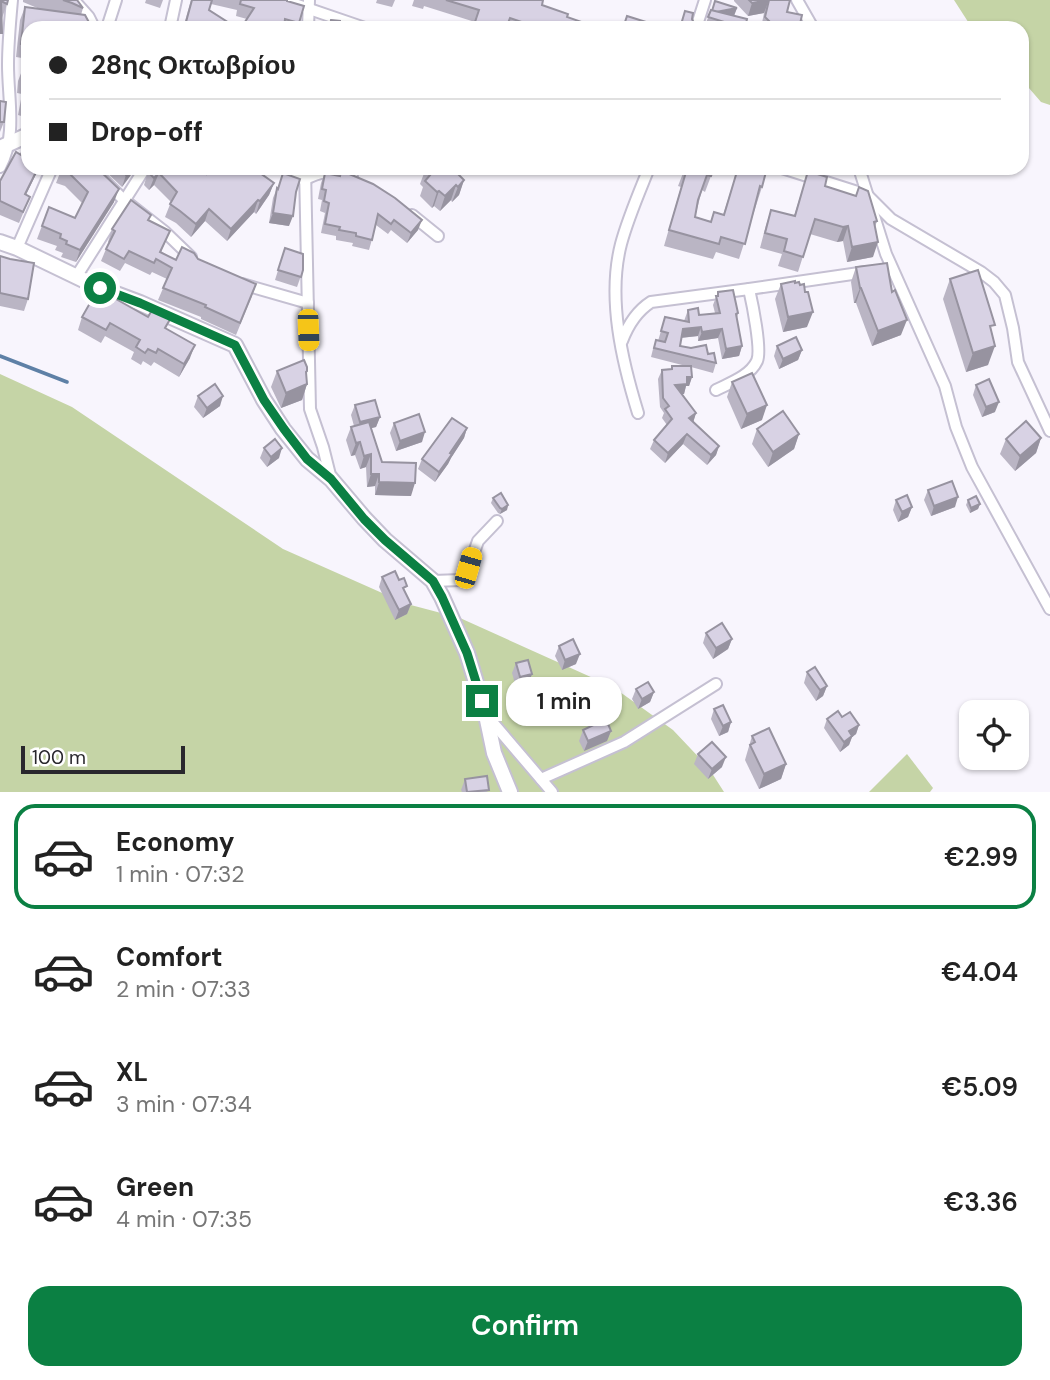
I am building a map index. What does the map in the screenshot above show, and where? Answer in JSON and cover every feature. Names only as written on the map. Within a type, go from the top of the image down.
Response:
[{"type":"street","points":[[0,167],[10,113],[8,64],[12,0]]},
{"type":"street","points":[[71,0],[88,21]]},
{"type":"street","points":[[109,21],[116,0]]},
{"type":"street","points":[[172,21],[176,0]]},
{"type":"street","points":[[283,0],[309,5],[348,21]]},
{"type":"street","points":[[698,21],[705,0]]},
{"type":"street","points":[[797,0],[809,21]]},
{"type":"street","points":[[5,146],[21,138]]},
{"type":"street","points":[[17,248],[49,175]]},
{"type":"street","points":[[98,175],[200,265]]},
{"type":"street","points":[[76,277],[140,175]]},
{"type":"street","points":[[305,175],[310,409],[331,479]]},
{"type":"street","points":[[342,175],[367,184]]},
{"type":"street","points":[[638,413],[628,379],[615,300],[620,246],[646,175]]},
{"type":"street","points":[[804,175],[867,195],[891,219],[981,272],[993,282],[1005,295],[1018,362],[1050,431]]},
{"type":"street","points":[[861,175],[886,254],[945,386],[956,427],[972,467],[1050,609]]},
{"type":"street","points":[[399,205],[438,236]]},
{"type":"street","points":[[0,242],[235,345],[264,400],[307,459],[331,479],[385,540],[433,581],[467,653],[486,715],[494,753],[510,792]]},
{"type":"street","points":[[622,344],[626,329],[642,308],[651,302],[893,268]]},
{"type":"street","points":[[227,278],[308,303]]},
{"type":"street","points":[[716,390],[743,376],[757,363],[758,344],[749,289]]},
{"type":"street","points":[[433,581],[465,578],[478,541],[497,521]]},
{"type":"street","points":[[541,779],[624,743],[716,684]]},
{"type":"street","points":[[486,715],[552,792]]},
{"type":"green space","points":[[954,0],[1050,0],[1050,105],[1041,102],[1029,88],[1029,21],[968,21]]},
{"type":"green space","points":[[0,374],[72,407],[283,549],[407,604],[460,618],[613,687],[673,730],[708,767],[724,792],[0,792]]},
{"type":"green space","points":[[907,754],[933,788],[930,792],[869,792]]},
{"type":"building","points":[[0,0],[8,0],[7,4],[1,1],[2,33],[0,33]]},
{"type":"building","points":[[63,0],[77,0],[83,8],[72,3]]},
{"type":"building","points":[[192,0],[212,0],[209,10],[226,21],[186,21]]},
{"type":"building","points":[[241,0],[287,0],[304,6],[300,21],[246,21],[254,8],[240,4]]},
{"type":"building","points":[[446,0],[543,0],[542,5],[568,14],[567,17],[579,21],[519,21],[510,18],[509,21],[475,21],[479,10]]},
{"type":"building","points":[[769,0],[790,0],[787,12],[802,15],[801,21],[769,21],[765,17]]},
{"type":"building","points":[[715,1],[737,8],[712,11]]},
{"type":"building","points":[[25,7],[85,15],[88,21],[23,21]]},
{"type":"building","points":[[711,10],[747,19],[721,21],[708,17]]},
{"type":"building","points":[[685,11],[693,13],[693,21],[682,21]]},
{"type":"building","points":[[627,16],[643,21],[625,21]]},
{"type":"building","points":[[0,101],[6,102],[4,122],[0,122]]},
{"type":"building","points":[[16,152],[21,155],[21,175],[34,175],[25,194],[30,197],[23,212],[0,201],[0,181]]},
{"type":"building","points":[[71,175],[104,175],[119,189],[80,250],[66,244],[67,241],[60,238],[61,234],[42,226],[49,207],[75,218],[88,192]]},
{"type":"building","points":[[161,175],[263,175],[274,183],[231,229],[209,209],[196,224],[170,204],[177,192]]},
{"type":"building","points":[[282,175],[300,179],[293,216],[273,213]]},
{"type":"building","points":[[325,175],[352,175],[373,184],[422,220],[411,233],[394,220],[391,224],[378,214],[372,240],[325,224],[329,203],[324,201],[326,190],[322,189]]},
{"type":"building","points":[[430,175],[459,175],[464,180],[445,196],[425,181]]},
{"type":"building","points":[[685,175],[707,175],[695,217],[711,222],[714,212],[724,215],[736,175],[765,175],[745,244],[721,237],[719,244],[669,230]]},
{"type":"building","points":[[807,175],[827,177],[825,186],[856,196],[859,187],[868,191],[877,221],[874,222],[878,242],[852,247],[848,226],[815,219],[803,257],[784,251],[787,239],[765,233],[771,210],[795,216]]},
{"type":"building","points":[[131,200],[151,215],[148,220],[170,231],[160,252],[176,260],[182,247],[194,253],[198,259],[256,284],[240,323],[205,307],[206,305],[163,288],[172,268],[156,259],[154,263],[129,251],[124,259],[106,249],[115,231],[112,229]]},
{"type":"building","points":[[285,248],[303,254],[301,277],[278,270]]},
{"type":"building","points":[[0,256],[34,263],[28,299],[0,293]]},
{"type":"building","points":[[887,263],[892,292],[895,290],[907,320],[878,331],[860,288],[856,267]]},
{"type":"building","points":[[978,270],[995,325],[990,326],[995,346],[973,353],[950,279]]},
{"type":"building","points":[[795,281],[800,285],[804,284],[813,312],[788,317],[781,284]]},
{"type":"building","points":[[98,289],[148,317],[152,310],[159,314],[162,310],[172,316],[165,328],[195,345],[184,364],[158,349],[156,353],[148,349],[145,353],[136,347],[140,340],[110,323],[106,330],[82,317]]},
{"type":"building","points":[[733,290],[742,346],[726,349],[722,329],[702,332],[701,327],[683,329],[680,346],[691,348],[706,345],[708,354],[714,353],[716,363],[654,348],[656,340],[665,342],[668,333],[661,331],[665,317],[689,322],[688,310],[698,308],[699,315],[720,313],[716,296],[718,292]]},
{"type":"building","points":[[796,337],[802,350],[783,359],[777,346]]},
{"type":"building","points":[[304,360],[307,367],[307,384],[286,393],[277,371]]},
{"type":"building","points":[[672,366],[691,366],[692,377],[687,377],[687,384],[675,385],[696,413],[689,418],[719,446],[711,455],[687,434],[668,453],[654,440],[672,419],[665,409],[669,406],[663,398],[662,370],[672,369]]},
{"type":"building","points":[[752,373],[767,405],[747,414],[732,382]]},
{"type":"building","points":[[989,379],[999,402],[986,407],[976,385]]},
{"type":"building","points":[[215,384],[223,396],[207,408],[198,396]]},
{"type":"building","points":[[375,400],[380,417],[360,422],[355,405]]},
{"type":"building","points":[[783,411],[799,434],[773,452],[757,429]]},
{"type":"building","points":[[419,414],[425,432],[400,441],[394,423]]},
{"type":"building","points":[[452,418],[467,428],[439,472],[422,459]]},
{"type":"building","points":[[1026,421],[1041,438],[1020,456],[1006,439]]},
{"type":"building","points":[[369,422],[382,462],[416,463],[415,483],[379,482],[379,474],[371,474],[371,454],[364,456],[351,427]]},
{"type":"building","points":[[275,439],[282,448],[271,457],[264,448]]},
{"type":"building","points":[[952,481],[958,497],[934,506],[928,490]]},
{"type":"building","points":[[501,493],[508,505],[502,509],[493,498]]},
{"type":"building","points":[[907,495],[912,507],[902,512],[896,500]]},
{"type":"building","points":[[976,496],[980,504],[971,508],[968,500]]},
{"type":"building","points":[[395,571],[399,580],[404,578],[407,586],[403,588],[411,604],[399,610],[382,577]]},
{"type":"building","points":[[722,623],[732,639],[716,648],[706,633]]},
{"type":"building","points":[[573,639],[580,654],[565,660],[559,646]]},
{"type":"building","points":[[528,660],[532,674],[520,677],[516,663]]},
{"type":"building","points":[[815,667],[827,686],[820,690],[807,672]]},
{"type":"building","points":[[648,682],[654,692],[642,699],[636,689]]},
{"type":"building","points":[[723,705],[731,722],[723,726],[714,709]]},
{"type":"building","points":[[838,711],[842,717],[850,712],[859,725],[849,731],[852,736],[844,742],[827,719]]},
{"type":"building","points":[[606,719],[611,731],[588,741],[583,730]]},
{"type":"building","points":[[769,728],[786,764],[764,774],[750,745],[755,742],[752,736]]},
{"type":"building","points":[[712,742],[726,757],[712,769],[698,754]]},
{"type":"building","points":[[487,776],[489,790],[467,792],[465,779]]},
{"type":"waterway","points":[[0,356],[67,382]]},
{"type":"route","points":[[100,288],[235,345],[264,400],[307,459],[331,479],[385,540],[433,581],[467,653],[482,701]]}]
